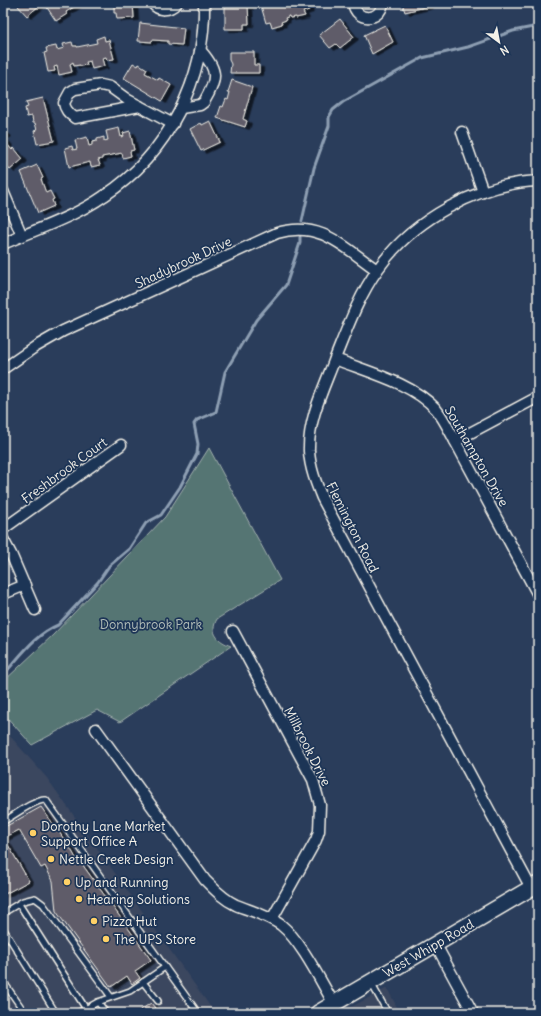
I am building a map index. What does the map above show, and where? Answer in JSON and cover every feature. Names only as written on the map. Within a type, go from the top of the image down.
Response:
[{"type":"street","points":[[152,3],[160,9],[166,10],[172,8],[177,3]]},
{"type":"street","points":[[3,244],[72,215],[103,197],[115,189],[147,160],[173,124],[193,80],[201,51],[204,3]]},
{"type":"street","points":[[353,3],[354,8],[359,15],[365,17],[376,15],[381,10],[383,3]]},
{"type":"street","points":[[181,108],[200,105],[204,102],[215,76],[213,66],[201,51]]},
{"type":"street","points":[[140,106],[75,118],[70,115],[64,103],[70,92],[75,89],[102,85],[110,87],[173,124]]},
{"type":"street","points":[[462,132],[482,192]]},
{"type":"street","name":"Flemington Road","points":[[534,886],[322,498],[316,483],[309,452],[312,423],[316,408],[335,359],[355,309],[383,262],[406,238],[429,219],[457,203],[482,192],[514,184],[538,181]]},
{"type":"street","points":[[3,190],[22,236]]},
{"type":"street","name":"Shadybrook Drive","points":[[3,369],[35,347],[63,331],[277,233],[288,230],[299,229],[320,233],[331,238],[377,270]]},
{"type":"street","name":"Southampton Drive","points":[[335,359],[404,386],[418,393],[437,410],[445,421],[538,595]]},
{"type":"street","points":[[455,441],[538,397]]},
{"type":"street","name":"Freshbrook Court","points":[[3,529],[121,445]]},
{"type":"street","points":[[3,539],[36,610]]},
{"type":"street","points":[[3,594],[25,585]]},
{"type":"street","name":"Millbrook Drive","points":[[232,631],[313,780],[320,805],[320,821],[316,840],[272,919]]},
{"type":"street","points":[[96,729],[209,884],[224,898],[272,919],[289,933],[297,942],[334,1004]]},
{"type":"street","name":"West Whipp Road","points":[[318,1013],[534,886]]},
{"type":"street","points":[[436,945],[473,1013]]},
{"type":"lane","points":[[3,822],[34,804],[42,800],[46,800],[198,1013]]},
{"type":"lane","points":[[3,913],[24,901],[35,898],[43,904],[111,997]]},
{"type":"lane","points":[[19,904],[86,1009]]},
{"type":"lane","points":[[3,928],[56,1013]]},
{"type":"lane","points":[[78,1013],[98,1002],[130,991],[165,967]]},
{"type":"lane","points":[[3,980],[25,1013]]},
{"type":"lane","points":[[143,982],[158,1001]]},
{"type":"lane","points":[[370,982],[388,1013]]},
{"type":"lane","points":[[98,1002],[106,1013]]},
{"type":"shaded area","points":[[3,728],[47,778],[215,1013],[3,1013]]},
{"type":"shaded area","points":[[387,988],[400,1013],[340,1013]]},
{"type":"green space","name":"Donnybrook Park","points":[[209,448],[280,580],[217,619],[214,628],[216,636],[222,642],[231,646],[120,722],[97,710],[32,745],[3,713],[3,682],[53,635],[165,517]]},
{"type":"building","points":[[19,3],[39,3],[40,5],[27,16],[18,6],[20,4]]},
{"type":"building","points":[[51,3],[80,3],[56,21],[46,6]]},
{"type":"building","points":[[133,3],[134,18],[117,19],[116,13],[114,13],[114,4]]},
{"type":"building","points":[[271,3],[307,3],[309,10],[303,12],[305,16],[290,18],[288,16],[285,18],[286,20],[281,22],[282,24],[272,27],[270,22],[266,23],[261,6]]},
{"type":"building","points":[[402,3],[429,3],[429,6],[405,12]]},
{"type":"building","points":[[248,6],[249,24],[244,24],[244,29],[225,29],[225,7]]},
{"type":"building","points":[[340,19],[354,37],[340,48],[336,44],[330,48],[319,35]]},
{"type":"building","points":[[140,23],[184,28],[182,45],[168,44],[168,41],[138,41]]},
{"type":"building","points":[[385,25],[393,42],[372,54],[364,35]]},
{"type":"building","points":[[104,36],[105,41],[109,40],[114,59],[107,60],[106,57],[102,58],[104,66],[92,69],[90,61],[86,62],[87,65],[80,66],[74,66],[73,62],[70,64],[72,72],[59,75],[57,66],[54,67],[55,71],[48,72],[44,53],[47,52],[46,48],[56,46],[57,50],[64,48],[63,44],[72,42],[73,46],[77,47],[97,43],[96,39]]},
{"type":"building","points":[[229,52],[254,52],[254,65],[259,65],[259,73],[230,73],[231,64],[229,60]]},
{"type":"building","points":[[133,63],[138,66],[139,64],[147,69],[145,73],[158,80],[159,78],[171,85],[162,101],[124,78]]},
{"type":"building","points":[[232,80],[252,87],[243,119],[247,121],[245,127],[217,118],[221,106],[223,107],[226,99],[228,100],[230,92],[228,92]]},
{"type":"building","points":[[43,98],[54,141],[37,144],[34,131],[37,130],[35,123],[33,123],[32,116],[27,117],[25,108],[28,107],[26,102]]},
{"type":"building","points":[[210,121],[220,142],[201,151],[190,129],[201,123],[202,125]]},
{"type":"building","points":[[119,128],[121,137],[124,136],[123,133],[130,131],[134,150],[130,151],[131,156],[123,158],[122,153],[102,157],[102,159],[98,160],[100,165],[91,167],[90,162],[69,167],[65,148],[72,146],[73,150],[77,149],[75,140],[87,137],[89,146],[92,145],[92,142],[97,141],[97,139],[104,137],[104,141],[108,140],[106,131]]},
{"type":"building","points":[[3,130],[7,134],[3,137]]},
{"type":"building","points":[[3,137],[12,150],[14,148],[23,159],[10,170],[3,162]]},
{"type":"building","points":[[37,165],[43,178],[41,179],[46,193],[50,191],[54,199],[52,200],[54,206],[38,213],[21,172]]},
{"type":"building","points":[[41,807],[69,846],[80,865],[82,864],[151,960],[135,971],[140,978],[132,984],[127,976],[111,987],[56,911],[53,881],[45,866],[41,868],[19,830],[4,838],[29,881],[3,895],[3,828]]},
{"type":"building","points":[[151,1003],[159,1013],[136,1013]]},
{"type":"waterway","points":[[302,221],[314,168],[329,126],[329,117],[333,110],[343,102],[422,58],[468,47],[513,31],[538,26]]},
{"type":"waterway","points":[[3,675],[35,640],[49,629],[58,625],[98,582],[109,566],[129,549],[146,523],[161,515],[180,487],[197,454],[198,444],[194,424],[197,420],[216,412],[225,372],[256,320],[286,285],[300,243],[300,237]]},
{"type":"place","name":"Dorothy Lane Market Support Office A","points":[[33,833]]},
{"type":"place","name":"Nettle Creek Design","points":[[51,859]]},
{"type":"place","name":"Up and Running","points":[[67,882]]},
{"type":"place","name":"Hearing Solutions","points":[[79,899]]},
{"type":"place","name":"Pizza Hut","points":[[94,921]]},
{"type":"place","name":"The UPS Store","points":[[106,939]]}]
